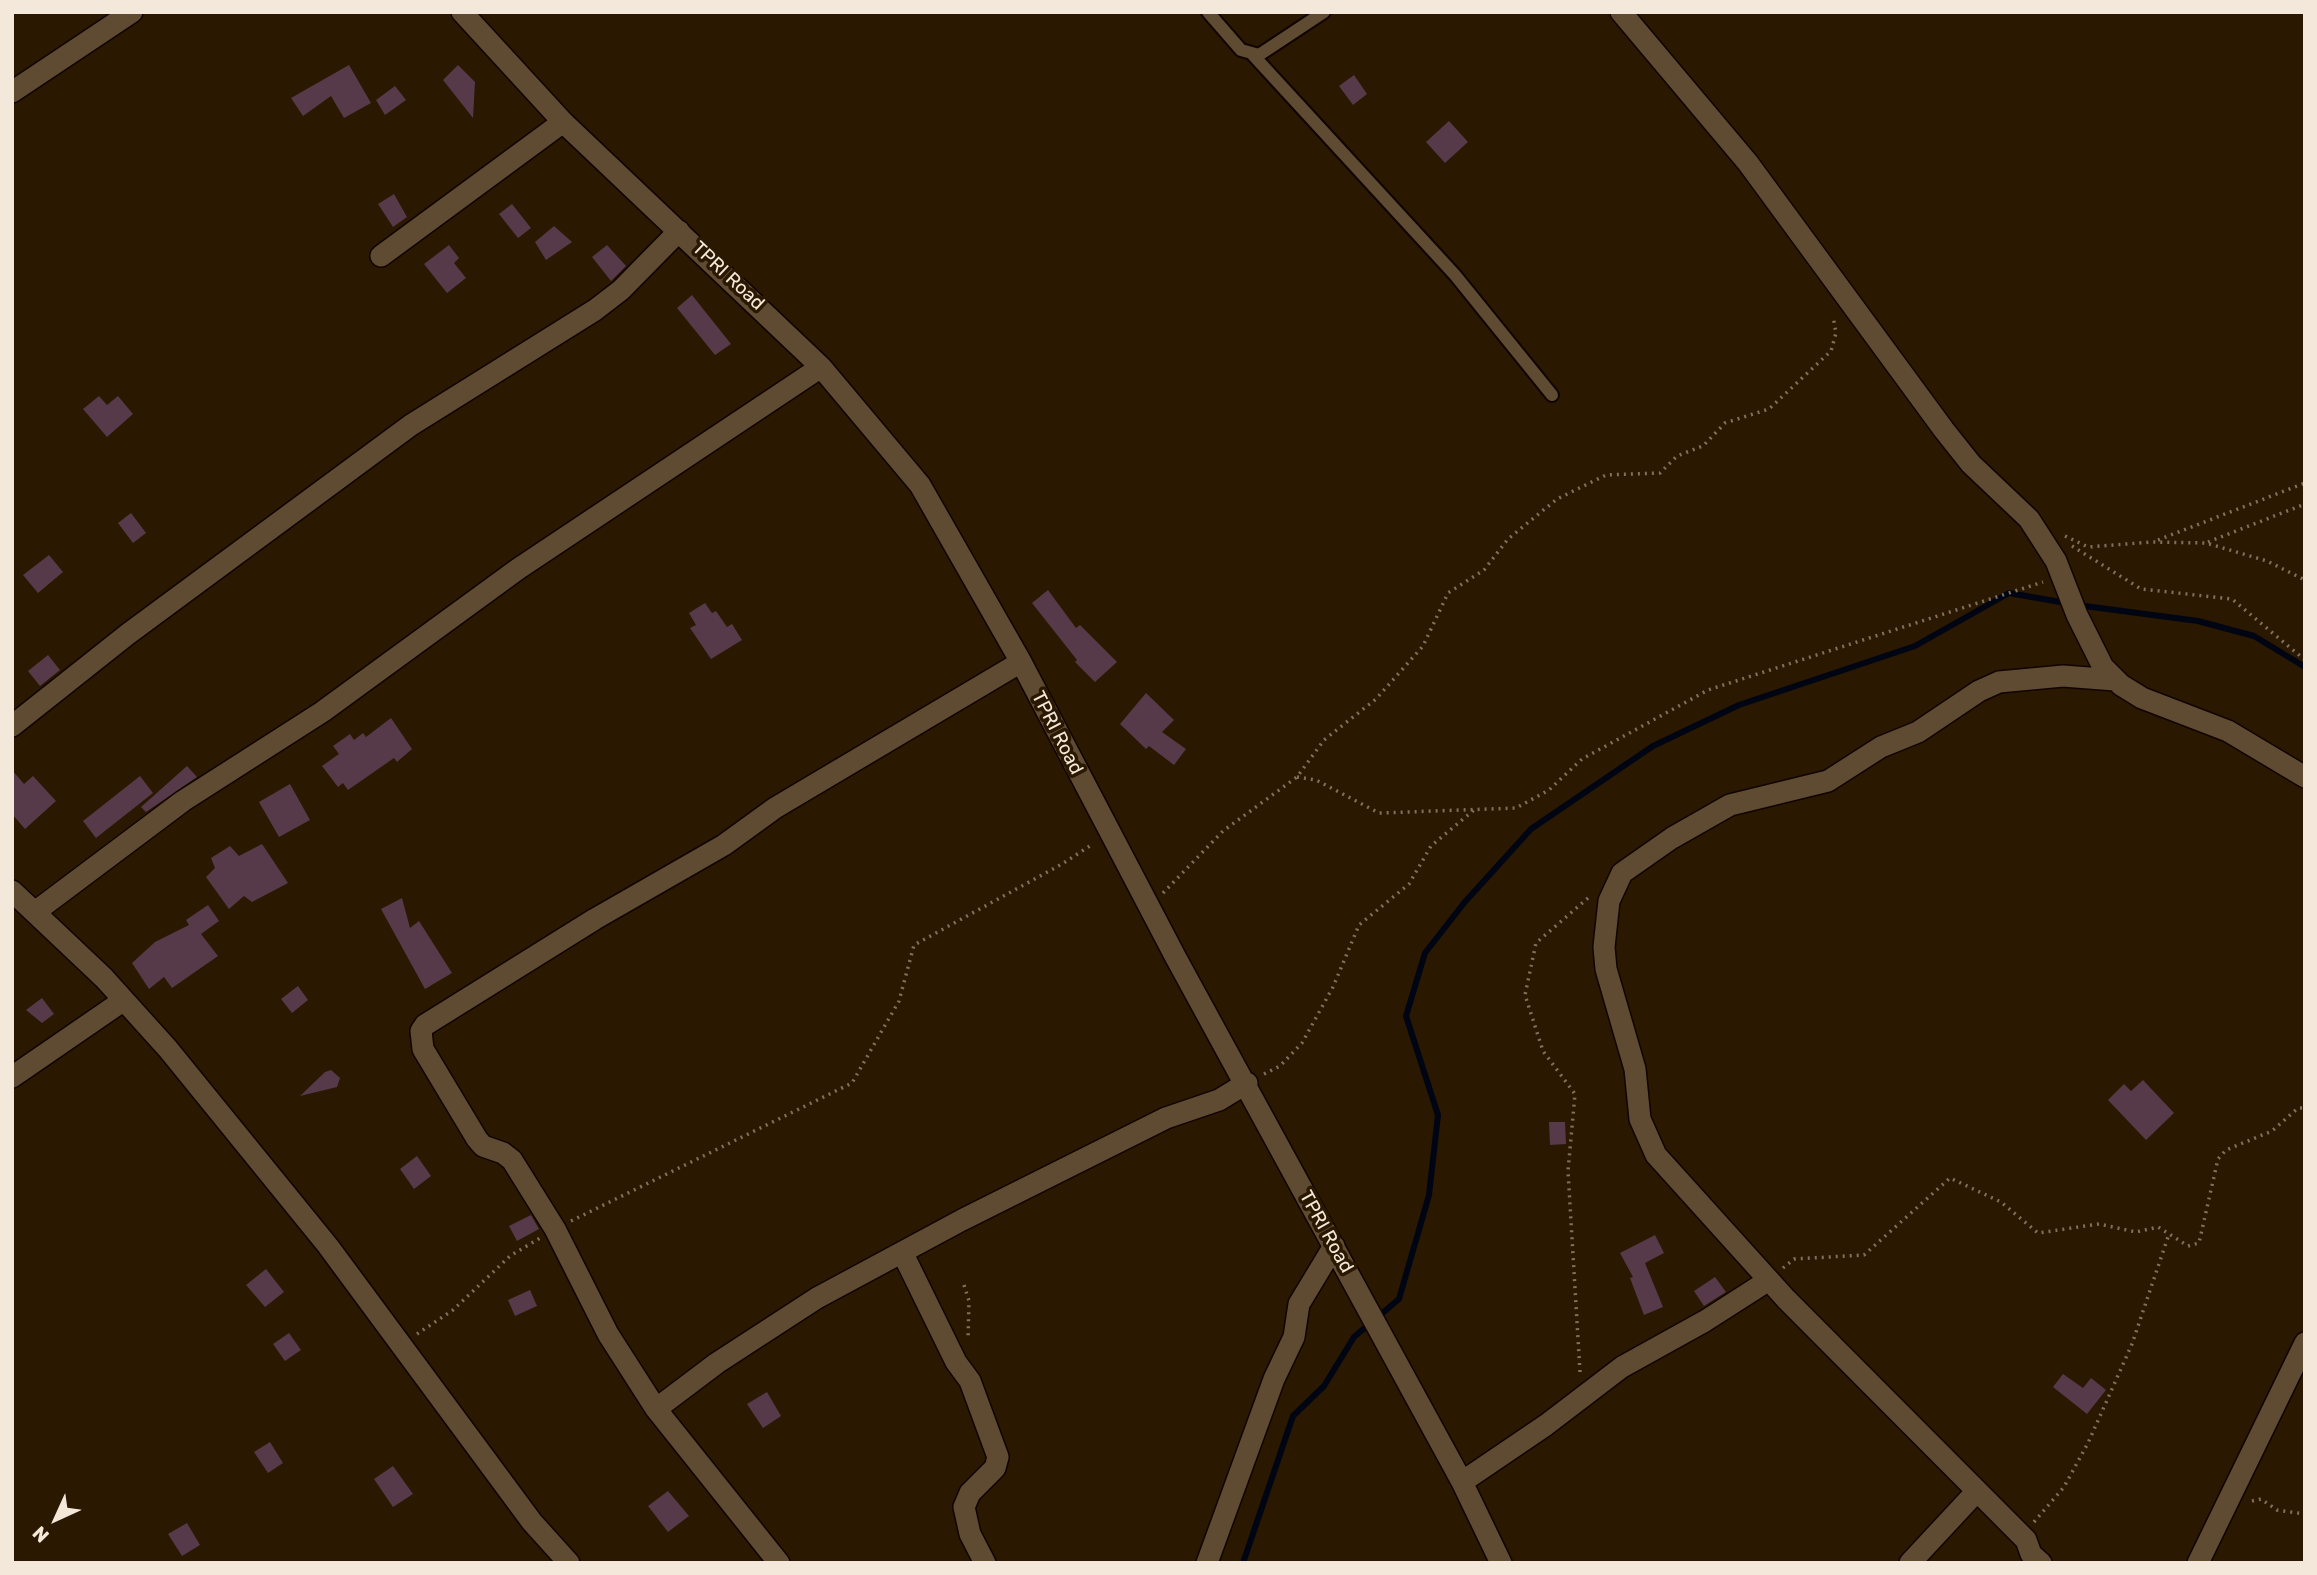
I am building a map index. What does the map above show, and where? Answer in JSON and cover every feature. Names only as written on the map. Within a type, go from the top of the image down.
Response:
[{"type":"street","points":[[12,92],[132,12]]},
{"type":"street","name":"TPRI Road","points":[[462,12],[563,122],[821,367],[920,485],[1021,662],[1149,908],[1247,1083],[1462,1482],[1501,1563]]},
{"type":"street","points":[[1621,12],[1748,163],[1944,430],[1972,464],[2029,519],[2056,561],[2103,667],[2115,680],[2141,698],[2228,731],[2305,777]]},
{"type":"street","points":[[381,256],[563,122]]},
{"type":"street","points":[[12,726],[128,635],[411,425],[595,310],[621,290],[679,231]]},
{"type":"street","points":[[35,912],[183,801],[321,712],[518,569],[821,367]]},
{"type":"street","points":[[779,1563],[656,1409],[608,1334],[555,1230],[512,1160],[503,1153],[483,1146],[477,1139],[423,1049],[420,1038],[425,1025],[596,919],[724,845],[775,807],[1021,662]]},
{"type":"street","points":[[2041,1563],[2031,1554],[2026,1540],[1769,1280],[1656,1155],[1640,1119],[1634,1069],[1606,970],[1604,947],[1609,901],[1617,880],[1630,866],[1730,805],[1828,781],[1881,747],[1918,732],[1979,691],[1999,682],[2063,676],[2115,680]]},
{"type":"street","points":[[12,891],[124,1000],[168,1049],[328,1246],[532,1522],[569,1563]]},
{"type":"street","points":[[12,1077],[124,1000]]},
{"type":"street","points":[[656,1409],[769,1327],[817,1298],[903,1254],[961,1220],[1166,1118],[1219,1100],[1247,1083]]},
{"type":"street","points":[[1207,1563],[1274,1379],[1294,1337],[1299,1304],[1334,1245]]},
{"type":"street","points":[[903,1254],[956,1362],[965,1373],[998,1457],[995,1468],[970,1493],[964,1507],[970,1534],[985,1563]]},
{"type":"street","points":[[1462,1482],[1546,1425],[1622,1367],[1705,1321],[1769,1280]]},
{"type":"street","points":[[2198,1563],[2305,1343]]},
{"type":"street","points":[[1910,1563],[1977,1491]]},
{"type":"lane","points":[[1208,12],[1241,50],[1252,55],[1455,275],[1552,395]]},
{"type":"lane","points":[[1252,55],[1266,53],[1324,12]]},
{"type":"path","points":[[1149,908],[1223,831],[1297,777],[1324,740],[1376,699],[1423,646],[1448,593],[1484,570],[1508,539],[1558,499],[1606,475],[1660,473],[1677,456],[1703,446],[1725,423],[1769,409],[1831,351],[1836,333],[1832,313]]},
{"type":"path","points":[[2152,542],[2305,483]]},
{"type":"path","points":[[2206,543],[2305,504]]},
{"type":"path","points":[[2305,580],[2267,561],[2206,543],[2152,542],[2088,547],[2063,538],[2141,589],[2232,598],[2305,660]]},
{"type":"path","points":[[1297,777],[1316,780],[1379,813],[1516,808],[1549,790],[1582,759],[1708,690],[2062,576]]},
{"type":"path","points":[[1247,1083],[1280,1066],[1302,1043],[1333,987],[1359,925],[1409,884],[1432,846],[1476,809]]},
{"type":"path","points":[[401,1345],[453,1310],[510,1256],[555,1230],[852,1083],[900,1000],[914,945],[1062,864],[1109,832]]},
{"type":"path","points":[[1582,1395],[1568,1171],[1576,1094],[1543,1051],[1525,995],[1536,943],[1576,906],[1617,880]]},
{"type":"path","points":[[1769,1280],[1794,1259],[1864,1255],[1950,1178],[2001,1202],[2038,1233],[2099,1224],[2136,1233],[2158,1227],[2188,1247],[2199,1243],[2218,1159],[2226,1150],[2272,1131],[2298,1108],[2305,1108]]},
{"type":"path","points":[[2026,1540],[2034,1522],[2064,1487],[2088,1443],[2132,1345],[2169,1234]]},
{"type":"path","points":[[964,1285],[970,1315],[965,1373]]},
{"type":"path","points":[[2226,1507],[2261,1499],[2277,1510],[2305,1514]]},
{"type":"building","points":[[349,65],[371,103],[344,118],[331,96],[303,116],[291,98]]},
{"type":"building","points":[[458,65],[475,82],[473,118],[443,80]]},
{"type":"building","points":[[1354,75],[1367,94],[1353,105],[1339,86]]},
{"type":"building","points":[[395,86],[406,100],[385,115],[376,100]]},
{"type":"building","points":[[1449,121],[1468,142],[1445,163],[1426,142]]},
{"type":"building","points":[[394,194],[407,217],[393,227],[378,204]]},
{"type":"building","points":[[512,204],[531,228],[518,238],[499,214]]},
{"type":"building","points":[[554,226],[572,242],[546,260],[535,242]]},
{"type":"building","points":[[449,245],[459,258],[454,263],[466,278],[447,293],[424,264]]},
{"type":"building","points":[[607,245],[626,266],[611,281],[592,257]]},
{"type":"building","points":[[692,295],[731,344],[715,355],[677,308]]},
{"type":"building","points":[[99,396],[107,405],[118,396],[133,414],[107,437],[83,409]]},
{"type":"building","points":[[131,513],[146,533],[133,543],[118,523]]},
{"type":"building","points":[[49,555],[63,572],[38,593],[23,575]]},
{"type":"building","points":[[1048,590],[1076,628],[1080,625],[1117,662],[1095,682],[1075,662],[1077,660],[1032,603]]},
{"type":"building","points":[[705,603],[712,613],[716,611],[727,627],[732,624],[742,640],[711,659],[690,628],[696,625],[689,613]]},
{"type":"building","points":[[48,655],[60,670],[40,686],[28,671]]},
{"type":"building","points":[[1146,693],[1174,720],[1162,732],[1186,749],[1174,765],[1149,746],[1146,749],[1120,724]]},
{"type":"building","points":[[391,718],[412,749],[397,762],[394,758],[348,790],[343,783],[338,787],[322,766],[339,754],[333,746],[350,734],[354,740],[363,733],[366,737]]},
{"type":"building","points":[[187,766],[197,777],[146,812],[141,807]]},
{"type":"building","points":[[12,770],[24,784],[33,776],[56,801],[25,829],[12,814]]},
{"type":"building","points":[[140,776],[153,793],[96,838],[83,821]]},
{"type":"building","points":[[290,784],[310,820],[279,837],[259,802]]},
{"type":"building","points":[[262,844],[288,883],[252,902],[244,896],[229,909],[206,877],[215,868],[211,858],[230,846],[239,856]]},
{"type":"building","points":[[402,898],[410,928],[419,921],[452,973],[425,989],[381,909]]},
{"type":"building","points":[[208,905],[219,921],[201,934],[218,956],[172,988],[164,977],[149,989],[132,963],[155,942],[189,925],[186,920]]},
{"type":"building","points":[[298,986],[308,1000],[292,1013],[281,999]]},
{"type":"building","points":[[42,998],[54,1014],[42,1023],[26,1010]]},
{"type":"building","points":[[331,1070],[340,1078],[337,1087],[300,1096],[325,1072]]},
{"type":"building","points":[[2143,1080],[2174,1113],[2146,1140],[2108,1100],[2124,1084],[2131,1091]]},
{"type":"building","points":[[1549,1122],[1565,1122],[1566,1144],[1550,1145]]},
{"type":"building","points":[[417,1156],[431,1176],[414,1189],[400,1169]]},
{"type":"building","points":[[531,1215],[539,1229],[517,1241],[509,1226]]},
{"type":"building","points":[[1655,1235],[1664,1253],[1645,1263],[1663,1307],[1644,1315],[1630,1278],[1633,1277],[1620,1253]]},
{"type":"building","points":[[266,1269],[284,1292],[265,1307],[246,1285]]},
{"type":"building","points":[[1715,1277],[1726,1292],[1704,1306],[1694,1291]]},
{"type":"building","points":[[530,1290],[537,1306],[515,1316],[508,1300]]},
{"type":"building","points":[[289,1333],[301,1350],[285,1361],[273,1344]]},
{"type":"building","points":[[2063,1374],[2083,1388],[2091,1378],[2106,1390],[2087,1414],[2053,1387]]},
{"type":"building","points":[[767,1392],[781,1416],[763,1428],[747,1404]]},
{"type":"building","points":[[270,1442],[283,1463],[268,1473],[254,1452]]},
{"type":"building","points":[[393,1466],[413,1494],[393,1507],[374,1479]]},
{"type":"building","points":[[668,1491],[689,1516],[668,1532],[648,1506]]},
{"type":"building","points":[[187,1523],[200,1545],[182,1556],[168,1534]]},
{"type":"waterway","points":[[1243,1563],[1293,1416],[1324,1386],[1354,1337],[1399,1299],[1429,1195],[1438,1115],[1406,1016],[1425,953],[1464,903],[1531,829],[1653,746],[1739,705],[1915,646],[2009,593],[2066,603]]},
{"type":"waterway","points":[[2077,605],[2198,621],[2254,636],[2305,667]]}]
